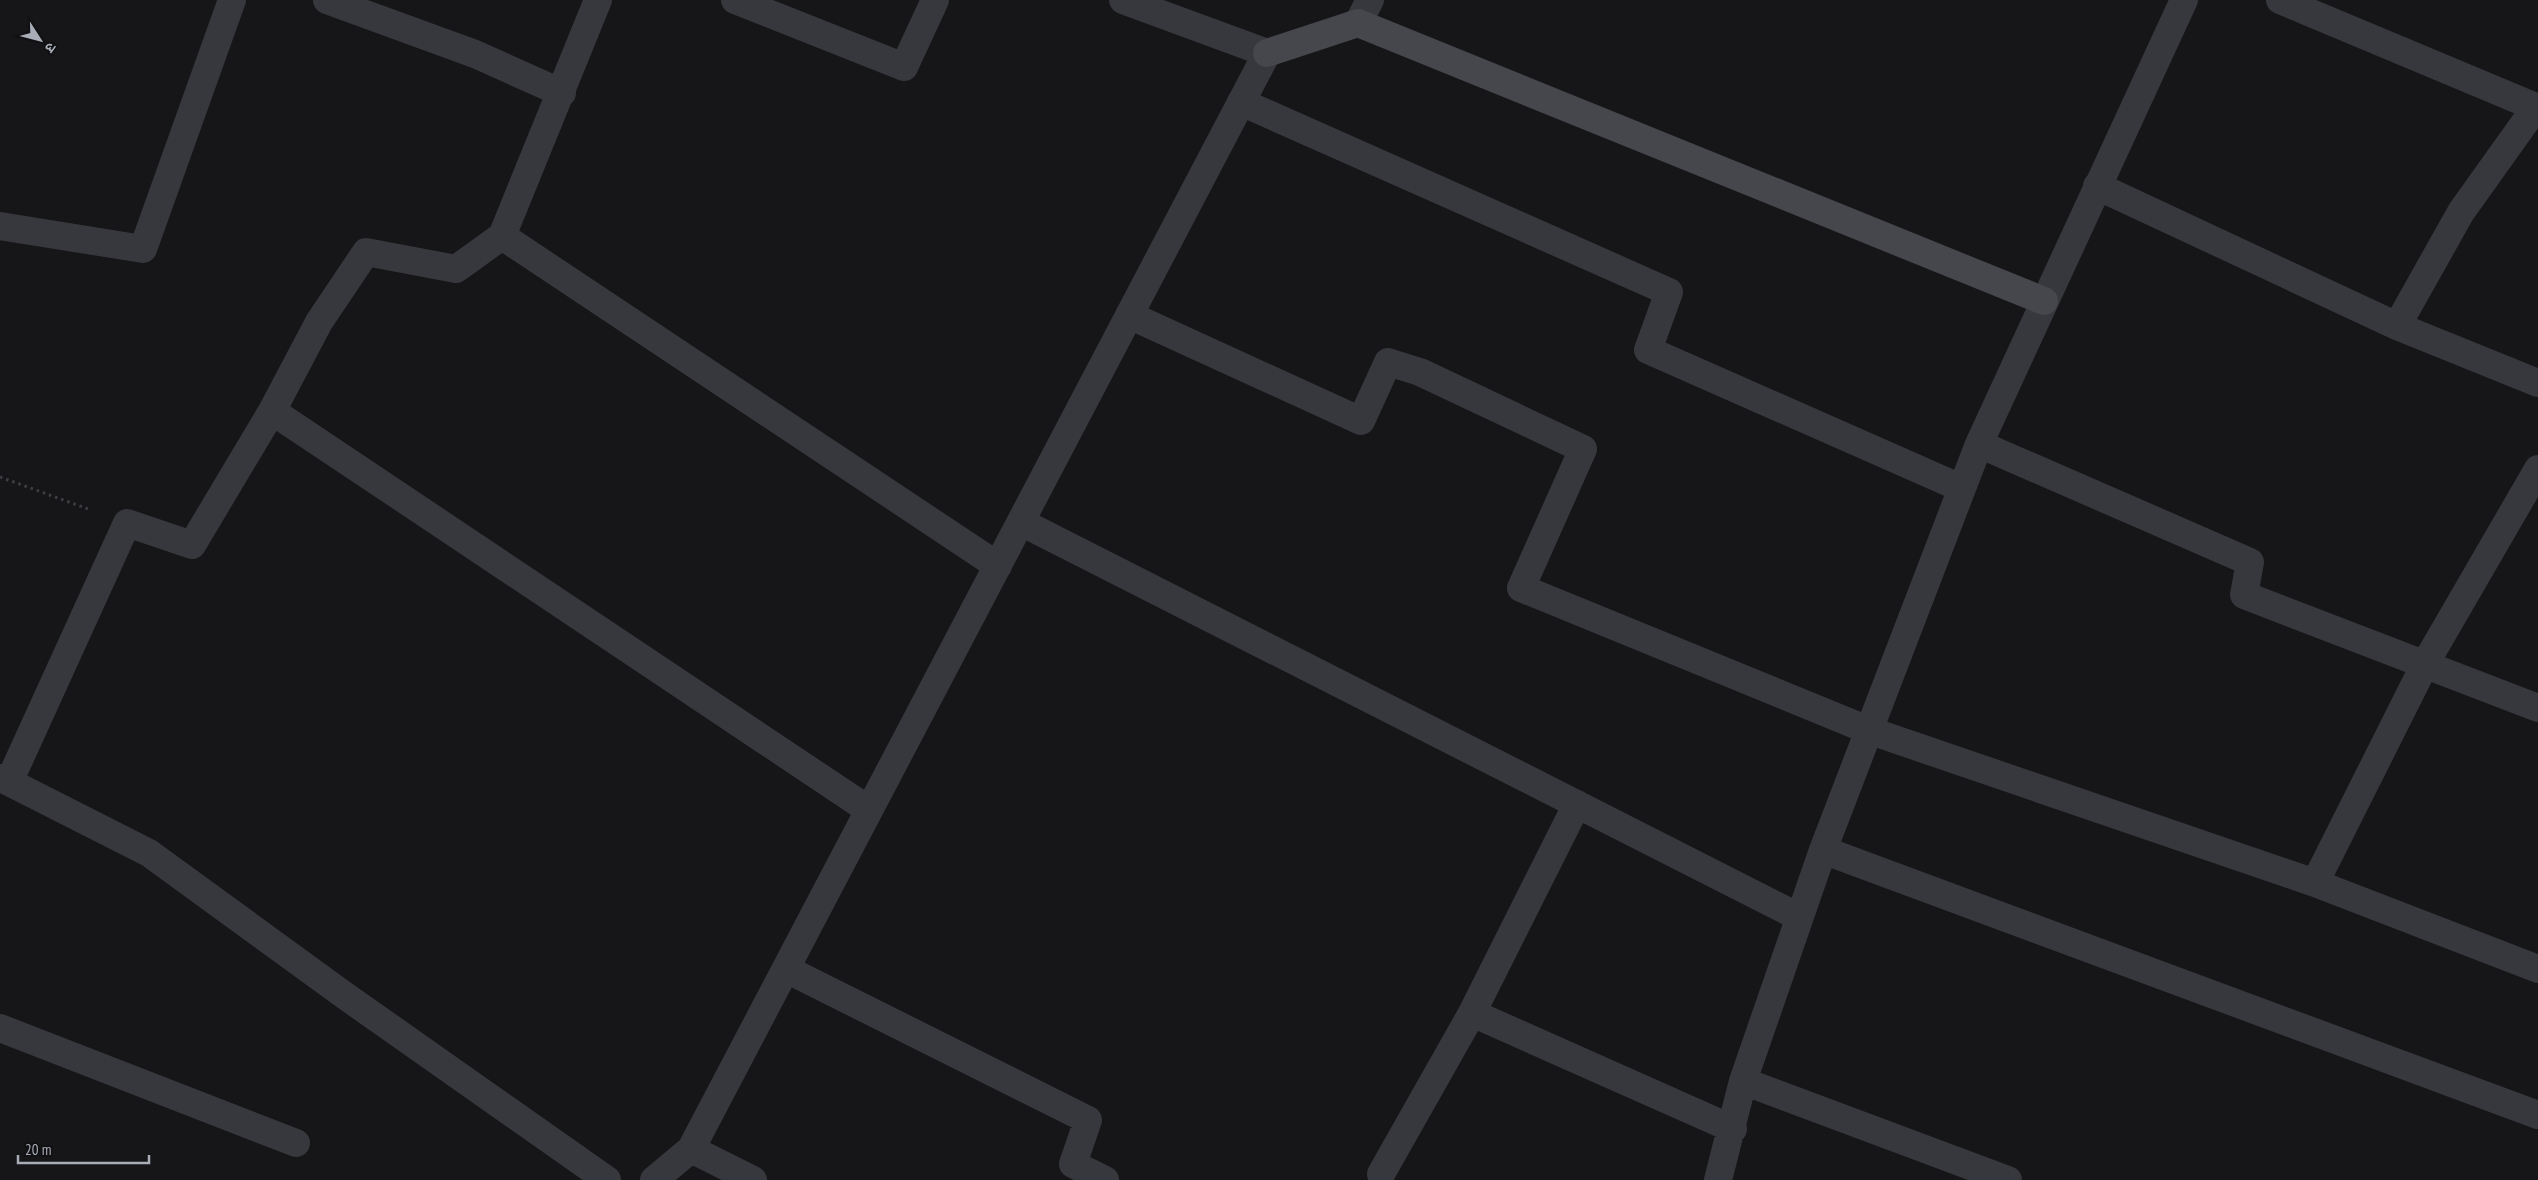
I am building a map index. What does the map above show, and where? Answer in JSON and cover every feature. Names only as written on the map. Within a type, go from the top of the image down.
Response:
[{"type":"street","points":[[0,226],[143,249],[232,0]]},
{"type":"street","points":[[327,0],[475,54],[562,93]]},
{"type":"street","points":[[598,0],[562,93],[502,236],[456,269],[366,252],[319,322],[272,411],[192,545],[127,523],[5,780],[149,853],[352,1000],[607,1180]]},
{"type":"street","points":[[735,0],[904,67],[935,0]]},
{"type":"street","points":[[1123,0],[1267,53]]},
{"type":"street","points":[[1718,1180],[1733,1129],[1743,1081],[1761,1036],[1799,917],[1868,730],[1978,444],[2184,0]]},
{"type":"street","points":[[2280,0],[2537,107],[2461,212],[2397,326]]},
{"type":"street","points":[[654,1180],[691,1149],[1267,53],[1364,12],[2044,301]]},
{"type":"street","points":[[1241,102],[1669,292],[1648,350],[1962,488]]},
{"type":"street","points":[[2097,186],[2397,326],[2538,383]]},
{"type":"street","points":[[502,236],[998,566]]},
{"type":"street","points":[[1129,315],[1361,421],[1388,362],[1420,372],[1583,449],[1520,588],[1868,730],[2314,883],[2538,969]]},
{"type":"street","points":[[272,411],[869,810]]},
{"type":"street","points":[[1978,444],[2250,562],[2244,595],[2538,708]]},
{"type":"street","points":[[2314,883],[2425,664],[2538,469]]},
{"type":"street","points":[[1021,522],[1799,917]]},
{"type":"street","points":[[1381,1174],[1472,1013],[1577,804]]},
{"type":"street","points":[[1823,850],[2538,1115]]},
{"type":"street","points":[[786,969],[1088,1120],[1073,1164],[1105,1180]]},
{"type":"street","points":[[1472,1013],[1733,1129]]},
{"type":"street","points":[[0,1028],[296,1144]]},
{"type":"street","points":[[1743,1081],[2008,1180]]},
{"type":"street","points":[[691,1149],[754,1180]]},
{"type":"path","points":[[0,477],[127,523]]}]
